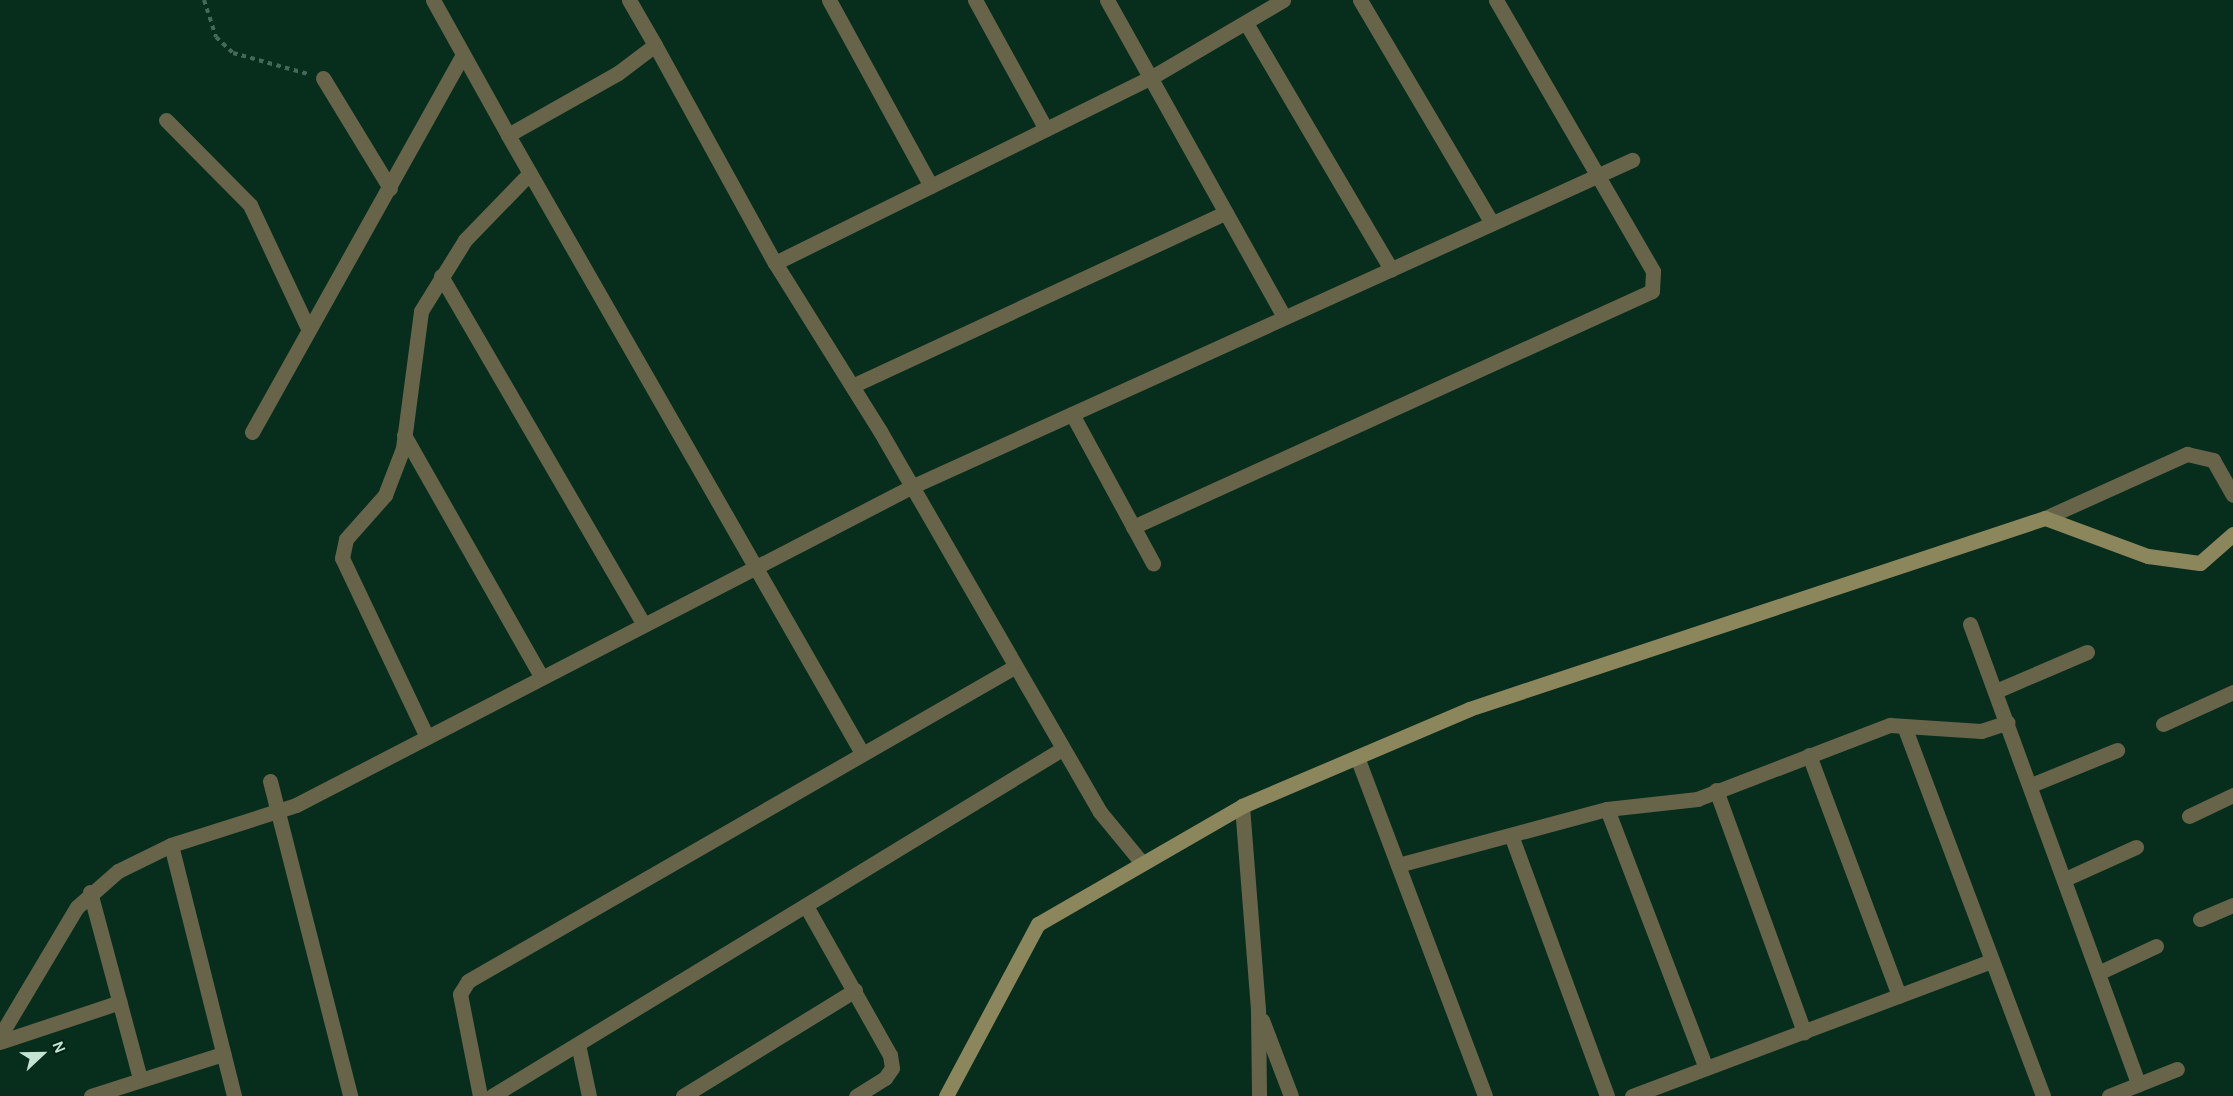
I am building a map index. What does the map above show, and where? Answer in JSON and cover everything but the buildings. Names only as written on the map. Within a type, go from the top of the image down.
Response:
[{"type":"main road","points":[[946,1096],[1038,924],[1242,806],[1469,709],[2045,519],[2148,556],[2200,563],[2233,534]]},
{"type":"street","points":[[433,0],[461,58],[530,173],[862,753]]},
{"type":"street","points":[[629,0],[775,263],[852,386],[1062,749],[1101,812],[1142,863]]},
{"type":"street","points":[[829,0],[931,186]]},
{"type":"street","points":[[975,0],[1046,129]]},
{"type":"street","points":[[1107,0],[1284,317]]},
{"type":"street","points":[[775,263],[1152,77],[1283,0]]},
{"type":"street","points":[[1360,0],[1492,223]]},
{"type":"street","points":[[1133,526],[1652,291],[1653,271],[1496,0]]},
{"type":"street","points":[[1246,23],[1391,269]]},
{"type":"street","points":[[508,135],[618,73],[655,45]]},
{"type":"street","points":[[252,432],[307,326],[390,188],[461,58]]},
{"type":"street","points":[[323,78],[390,188]]},
{"type":"street","points":[[166,120],[250,205],[307,326]]},
{"type":"street","points":[[0,1036],[25,989],[90,892],[118,871],[171,845],[277,809],[296,805],[643,623],[911,487],[1632,159]]},
{"type":"street","points":[[427,736],[342,558],[346,539],[384,495],[404,435],[421,311],[465,240],[530,173]]},
{"type":"street","points":[[852,386],[1226,212]]},
{"type":"street","points":[[441,276],[643,623]]},
{"type":"street","points":[[1072,414],[1153,563]]},
{"type":"street","points":[[404,435],[541,676]]},
{"type":"street","points":[[2045,519],[2187,454],[2212,460],[2233,495]]},
{"type":"street","points":[[1970,624],[2008,722],[2138,1084]]},
{"type":"street","points":[[1996,691],[2087,652]]},
{"type":"street","points":[[480,1096],[460,994],[468,981],[1014,667]]},
{"type":"street","points":[[2163,724],[2233,692]]},
{"type":"street","points":[[1398,865],[1607,809],[1661,807],[1716,790],[1890,725],[1980,731],[2008,722]]},
{"type":"street","points":[[1904,726],[2043,1096]]},
{"type":"street","points":[[492,1096],[1062,749]]},
{"type":"street","points":[[2031,786],[2117,750]]},
{"type":"street","points":[[1809,755],[1899,996]]},
{"type":"street","points":[[1357,757],[1485,1096]]},
{"type":"street","points":[[270,781],[350,1096]]},
{"type":"street","points":[[1716,790],[1804,1032]]},
{"type":"street","points":[[2190,816],[2233,795]]},
{"type":"street","points":[[1242,806],[1258,1011],[1259,1096]]},
{"type":"street","points":[[1607,809],[1706,1068]]},
{"type":"street","points":[[1510,835],[1607,1096]]},
{"type":"street","points":[[171,845],[234,1096]]},
{"type":"street","points":[[2065,879],[2136,848]]},
{"type":"street","points":[[90,892],[140,1079]]},
{"type":"street","points":[[2200,919],[2233,905]]},
{"type":"street","points":[[806,906],[884,1041],[892,1068],[856,1096]]},
{"type":"street","points":[[2098,973],[2156,946]]},
{"type":"street","points":[[1632,1096],[1992,961]]},
{"type":"street","points":[[684,1096],[855,990]]},
{"type":"street","points":[[0,1042],[120,1002]]},
{"type":"street","points":[[1258,1011],[1291,1096]]},
{"type":"street","points":[[578,1044],[589,1096]]},
{"type":"street","points":[[90,1096],[223,1054]]},
{"type":"street","points":[[2109,1096],[2177,1069]]},
{"type":"path","points":[[204,0],[216,37],[233,53],[323,78]]}]
